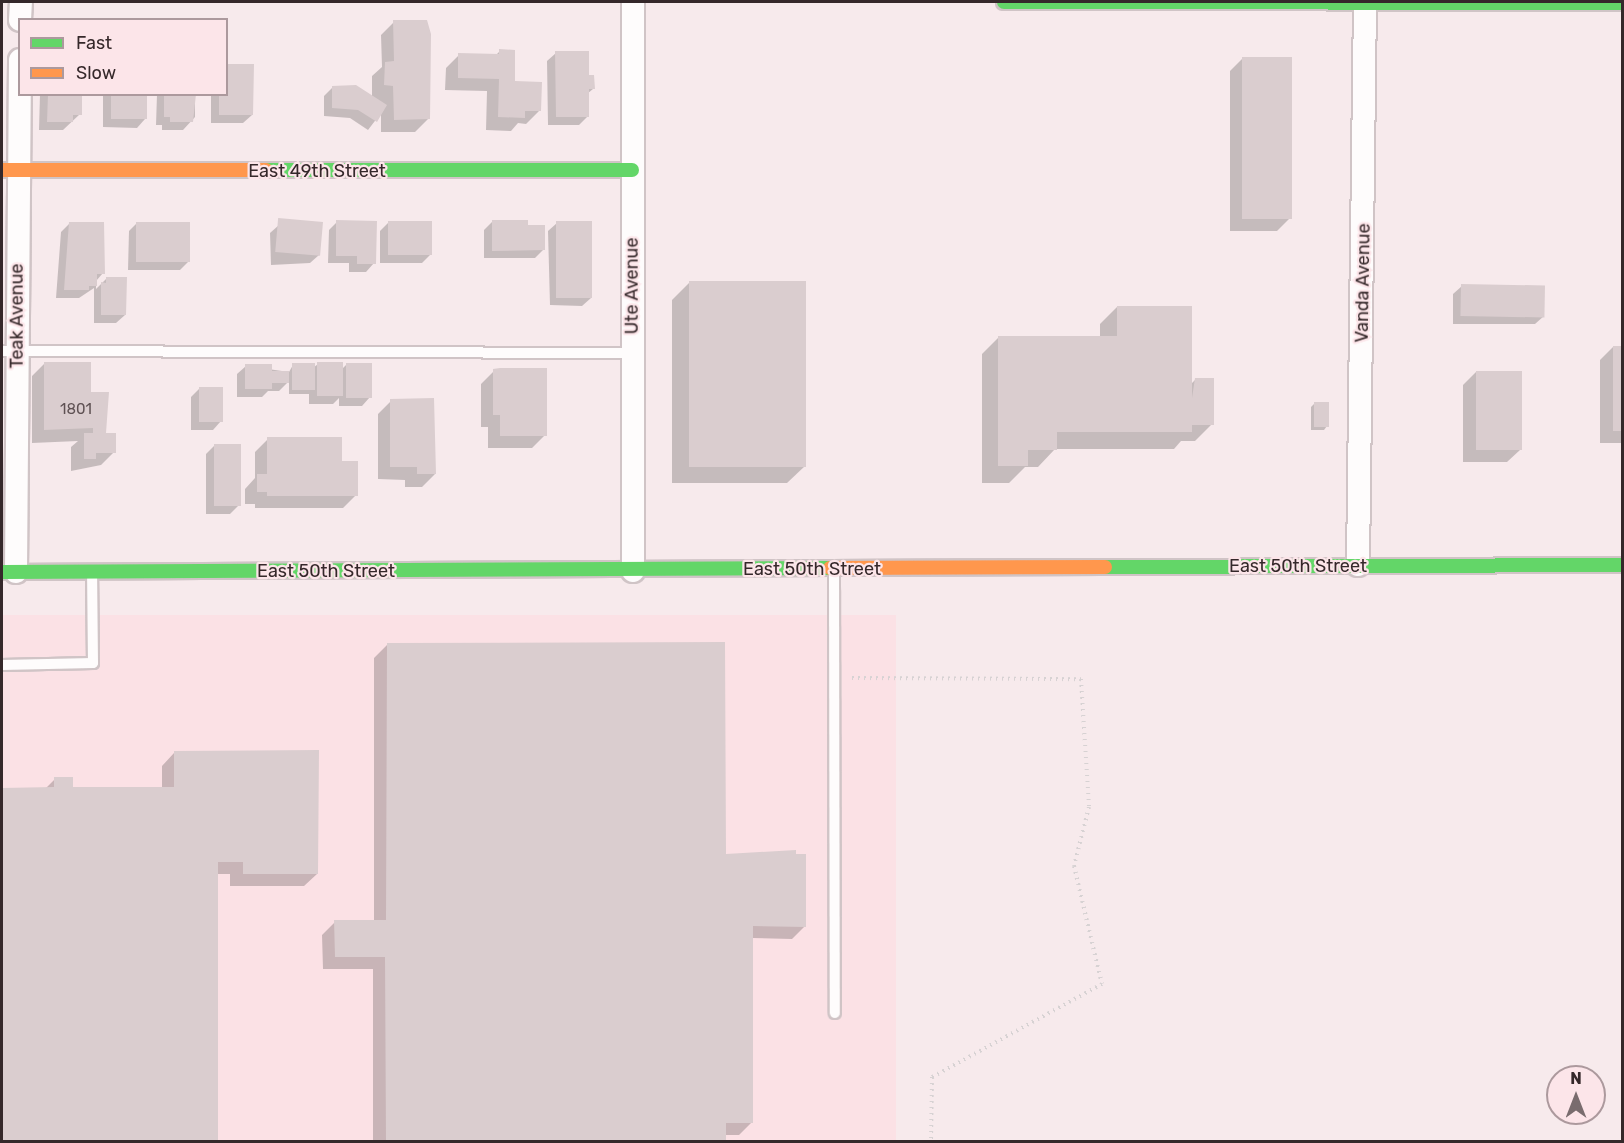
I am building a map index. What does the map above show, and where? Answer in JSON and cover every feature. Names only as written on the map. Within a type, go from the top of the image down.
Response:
[{"type":"main road","points":[[1004,2],[1623,3]]},
{"type":"main road","name":"East 49th Street","points":[[9,170],[632,170]]},
{"type":"main road","name":"East 50th Street","points":[[9,572],[1623,565]]},
{"type":"street","points":[[20,18],[21,2]]},
{"type":"street","name":"Ute Avenue","points":[[633,2],[633,571]]},
{"type":"street","name":"Vanda Avenue","points":[[1358,565],[1365,2]]},
{"type":"street","name":"Teak Avenue","points":[[9,572],[9,170],[18,80]]},
{"type":"lane","points":[[9,351],[632,353]]},
{"type":"lane","points":[[834,569],[835,1014]]},
{"type":"lane","points":[[2,665],[93,663],[92,572]]},
{"type":"path","points":[[834,678],[1081,679],[1089,807],[1074,866],[1102,984],[932,1077],[931,1142]]},
{"type":"shaded area","points":[[2,615],[896,615],[896,1141],[2,1141]]},
{"type":"building","points":[[393,20],[427,20],[431,34],[430,119],[394,120],[393,86],[384,85],[385,62],[394,61]]},
{"type":"building","points":[[499,49],[515,50],[515,81],[542,82],[541,111],[525,111],[525,118],[498,117],[499,79],[458,78],[458,53],[499,54]]},
{"type":"building","points":[[555,51],[589,51],[589,75],[594,75],[595,89],[589,89],[589,117],[556,117]]},
{"type":"building","points":[[1242,57],[1292,57],[1292,219],[1242,219]]},
{"type":"building","points":[[228,64],[254,64],[253,115],[219,115],[219,96],[228,96]]},
{"type":"building","points":[[356,85],[387,105],[377,122],[358,110],[332,108],[332,86]]},
{"type":"building","points":[[48,96],[82,96],[82,115],[73,115],[73,122],[47,122]]},
{"type":"building","points":[[111,96],[147,96],[147,119],[111,119]]},
{"type":"building","points":[[164,96],[196,96],[193,122],[170,122],[170,117],[164,117]]},
{"type":"building","points":[[278,218],[323,222],[320,256],[275,252]]},
{"type":"building","points":[[336,220],[377,221],[376,264],[357,264],[357,256],[336,256]]},
{"type":"building","points":[[492,220],[528,220],[528,225],[545,225],[545,250],[492,251]]},
{"type":"building","points":[[388,221],[432,221],[432,255],[388,255]]},
{"type":"building","points":[[556,221],[592,221],[592,298],[556,298]]},
{"type":"building","points":[[69,222],[104,222],[105,274],[97,274],[97,286],[89,286],[89,290],[64,290]]},
{"type":"building","points":[[136,222],[190,222],[190,262],[136,262]]},
{"type":"building","points":[[106,277],[127,277],[126,315],[101,315],[101,282],[106,283]]},
{"type":"building","points":[[689,281],[806,281],[806,467],[689,467]]},
{"type":"building","points":[[1461,284],[1545,285],[1544,317],[1460,316]]},
{"type":"building","points":[[1117,306],[1192,306],[1192,398],[1195,378],[1214,378],[1214,425],[1192,425],[1192,432],[1057,432],[1057,450],[1028,450],[1028,466],[998,466],[998,336],[1117,336]]},
{"type":"building","points":[[1613,346],[1622,346],[1622,431],[1613,431]]},
{"type":"building","points":[[44,362],[91,362],[91,392],[109,392],[106,433],[116,433],[116,453],[96,453],[96,459],[84,459],[84,433],[93,433],[93,428],[44,430]]},
{"type":"building","points":[[317,362],[343,362],[343,396],[317,396]]},
{"type":"building","points":[[292,363],[315,363],[315,390],[292,390]]},
{"type":"building","points":[[346,363],[372,363],[372,398],[346,398]]},
{"type":"building","points":[[245,364],[272,364],[272,371],[289,371],[289,383],[272,383],[272,389],[245,389]]},
{"type":"building","points":[[547,368],[547,436],[500,436],[500,415],[493,415],[493,369]]},
{"type":"building","points":[[1476,371],[1522,371],[1522,450],[1476,450]]},
{"type":"building","points":[[199,387],[223,387],[223,422],[199,422]]},
{"type":"building","points":[[434,398],[436,474],[417,474],[417,467],[390,467],[390,399]]},
{"type":"building","points":[[1314,402],[1329,402],[1329,427],[1314,427]]},
{"type":"building","points":[[267,437],[342,437],[342,461],[358,461],[358,496],[267,496],[267,492],[257,492],[257,474],[267,474]]},
{"type":"building","points":[[214,444],[241,444],[241,506],[214,506]]},
{"type":"building","points":[[725,642],[726,854],[796,850],[796,854],[806,854],[806,927],[753,926],[753,1123],[726,1123],[726,1142],[386,1142],[385,957],[335,957],[334,920],[386,920],[387,643]]},
{"type":"building","points":[[319,750],[318,874],[243,874],[243,862],[218,862],[218,1142],[2,1142],[2,788],[54,787],[54,777],[73,777],[73,787],[174,787],[174,751]]},
{"type":"traffic: fast","points":[[1004,2],[1622,3]]},
{"type":"traffic: fast","points":[[266,170],[632,170]]},
{"type":"traffic: fast","points":[[1105,567],[1622,565]]},
{"type":"traffic: fast","points":[[2,572],[830,568]]},
{"type":"traffic: slow","points":[[2,170],[266,170]]},
{"type":"traffic: slow","points":[[830,568],[1105,567]]}]
